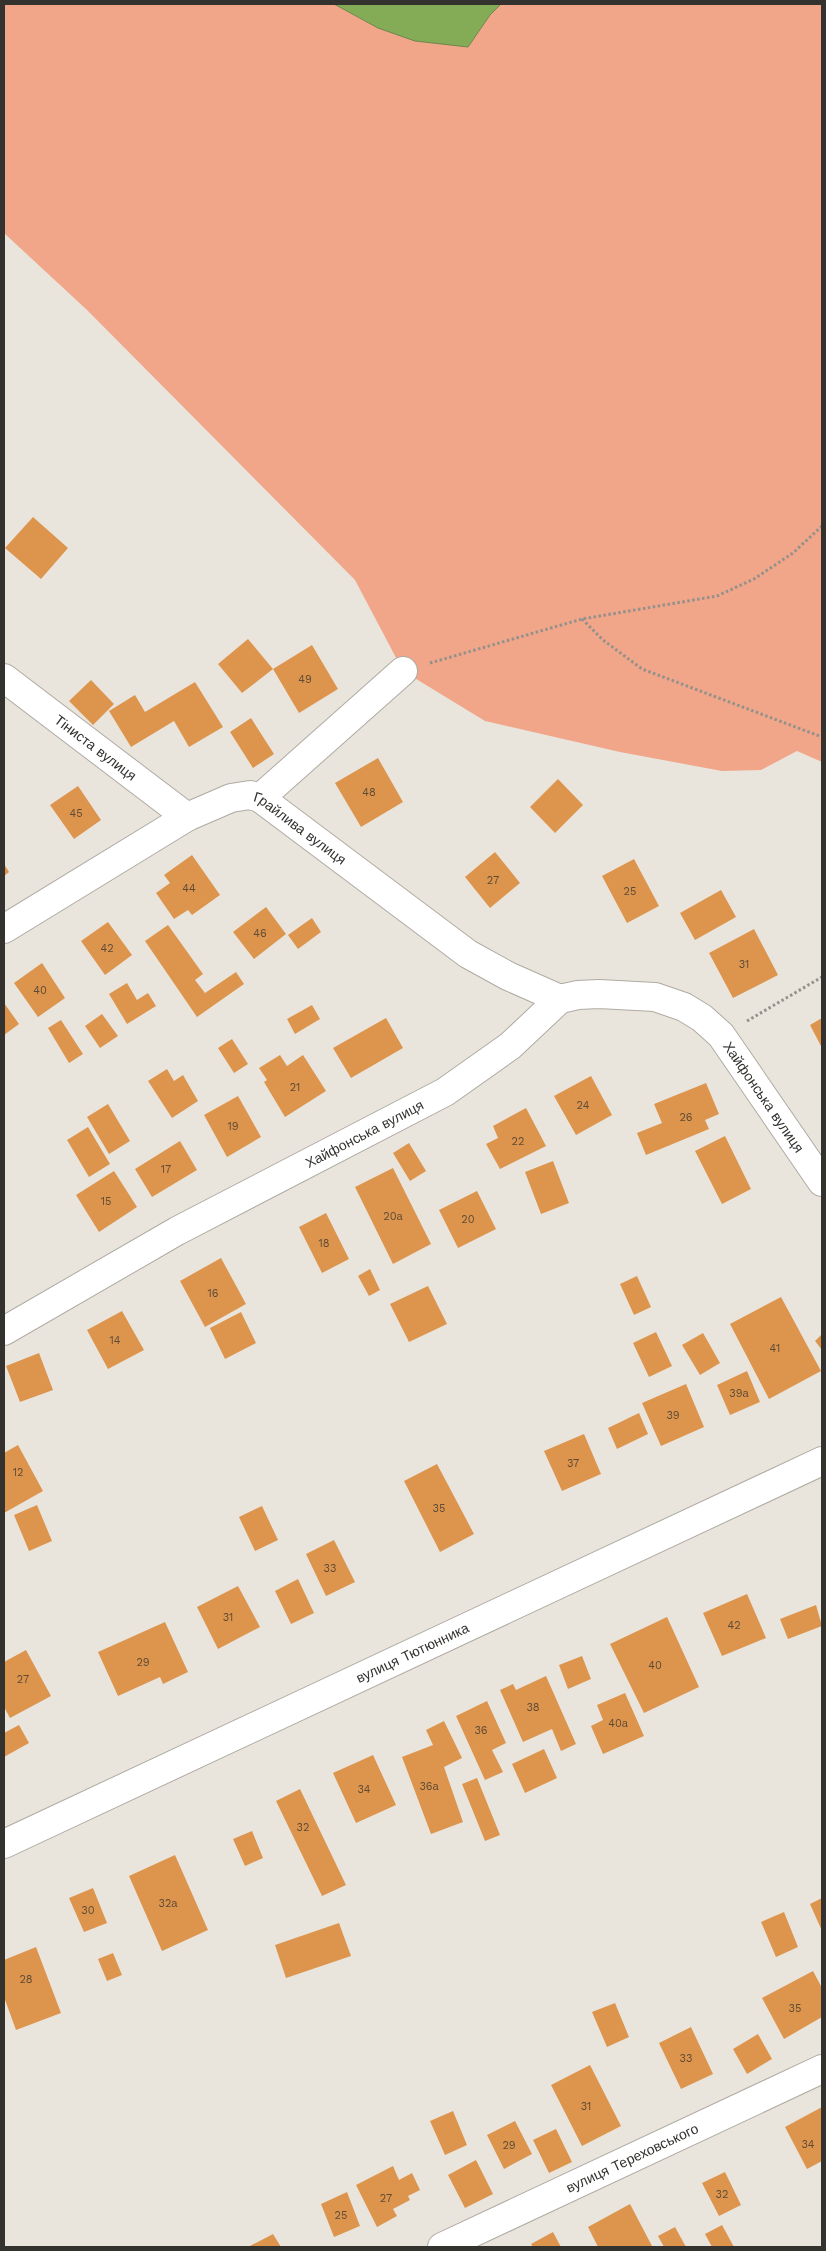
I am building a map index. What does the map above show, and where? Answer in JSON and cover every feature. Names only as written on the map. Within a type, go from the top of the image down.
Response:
[{"type":"street","points":[[260,798],[403,671]]},
{"type":"street","name":"Тіниста вулиця","points":[[4,678],[187,817]]},
{"type":"street","name":"Грайлива вулиця","points":[[4,929],[187,817],[231,798],[250,795],[260,798],[468,954],[508,976],[560,999]]},
{"type":"street","name":"Хайфонська вулиця","points":[[4,1331],[177,1231],[445,1092],[510,1046],[560,999],[599,994],[654,997],[684,1007],[702,1018],[721,1036],[822,1182]]},
{"type":"street","name":"вулиця Тютюнника","points":[[4,1844],[822,1461]]},
{"type":"street","name":"вулиця Тереховського","points":[[442,2247],[822,2069]]},
{"type":"path","points":[[403,671],[582,618],[717,596],[754,579],[793,553],[822,526]]},
{"type":"path","points":[[582,618],[602,640],[642,669],[822,737]]},
{"type":"path","name":"Хайфонська вулиця","points":[[721,1036],[822,977]]},
{"type":"shaded area","points":[[4,4],[334,4],[378,28],[468,47],[490,15],[501,4],[822,4],[822,762],[797,751],[761,770],[722,771],[620,752],[485,721],[403,671],[355,580],[87,310],[4,233]]},
{"type":"shaded area","points":[[334,4],[501,4],[490,15],[468,47],[415,41],[378,28]]},
{"type":"building","points":[[33,517],[68,548],[41,579],[5,548]]},
{"type":"building","points":[[248,639],[273,669],[242,693],[218,664]]},
{"type":"building","points":[[312,645],[338,689],[299,713],[273,669]]},
{"type":"building","points":[[91,680],[114,704],[93,725],[69,701]]},
{"type":"building","points":[[195,682],[223,727],[189,747],[174,721],[131,747],[109,711],[135,695],[145,712]]},
{"type":"building","points":[[251,718],[274,754],[253,768],[230,732]]},
{"type":"building","points":[[378,758],[403,802],[361,827],[335,783]]},
{"type":"building","points":[[558,779],[583,805],[555,833],[530,807]]},
{"type":"building","points":[[78,786],[101,820],[74,839],[50,805]]},
{"type":"building","points":[[495,852],[520,883],[490,908],[465,877]]},
{"type":"building","points":[[192,855],[220,895],[192,915],[188,910],[174,919],[156,893],[170,883],[164,875]]},
{"type":"building","points":[[634,859],[659,906],[627,923],[602,876]]},
{"type":"building","points":[[4,864],[9,872],[4,876]]},
{"type":"building","points":[[721,890],[736,917],[695,940],[680,913]]},
{"type":"building","points":[[266,907],[286,934],[254,959],[233,932]]},
{"type":"building","points":[[312,918],[321,932],[298,949],[288,935]]},
{"type":"building","points":[[108,922],[132,955],[105,975],[81,941]]},
{"type":"building","points":[[168,925],[203,974],[195,980],[205,993],[236,972],[244,984],[197,1017],[145,941]]},
{"type":"building","points":[[754,929],[778,975],[733,998],[709,953]]},
{"type":"building","points":[[42,963],[65,998],[38,1017],[14,983]]},
{"type":"building","points":[[127,983],[137,1000],[148,993],[156,1006],[127,1024],[109,994]]},
{"type":"building","points":[[4,1003],[19,1024],[4,1035]]},
{"type":"building","points":[[312,1005],[320,1019],[295,1034],[287,1019]]},
{"type":"building","points":[[102,1014],[118,1036],[100,1048],[85,1026]]},
{"type":"building","points":[[386,1018],[403,1048],[351,1078],[333,1048]]},
{"type":"building","points":[[822,1018],[822,1048],[810,1025]]},
{"type":"building","points":[[61,1020],[83,1054],[69,1063],[48,1028]]},
{"type":"building","points":[[232,1039],[248,1064],[234,1073],[218,1048]]},
{"type":"building","points":[[280,1055],[287,1066],[303,1055],[326,1091],[285,1117],[264,1082],[267,1080],[259,1068]]},
{"type":"building","points":[[167,1069],[174,1081],[183,1075],[198,1101],[172,1118],[148,1081]]},
{"type":"building","points":[[591,1076],[612,1115],[576,1135],[554,1096]]},
{"type":"building","points":[[706,1083],[719,1114],[705,1120],[709,1129],[646,1155],[637,1133],[662,1123],[654,1104]]},
{"type":"building","points":[[238,1096],[261,1137],[227,1157],[204,1115]]},
{"type":"building","points":[[108,1104],[130,1141],[109,1154],[87,1117]]},
{"type":"building","points":[[526,1108],[546,1146],[500,1169],[486,1144],[498,1138],[493,1126]]},
{"type":"building","points":[[88,1127],[110,1164],[89,1177],[67,1140]]},
{"type":"building","points":[[725,1136],[751,1189],[722,1204],[695,1151]]},
{"type":"building","points":[[180,1141],[197,1170],[152,1197],[135,1169]]},
{"type":"building","points":[[409,1143],[426,1171],[410,1181],[393,1153]]},
{"type":"building","points":[[553,1161],[569,1203],[541,1214],[525,1172]]},
{"type":"building","points":[[393,1168],[431,1244],[393,1264],[355,1187]]},
{"type":"building","points":[[114,1171],[137,1207],[99,1232],[76,1195]]},
{"type":"building","points":[[477,1191],[496,1229],[458,1248],[439,1210]]},
{"type":"building","points":[[326,1213],[349,1259],[322,1273],[299,1227]]},
{"type":"building","points":[[221,1258],[246,1304],[205,1327],[180,1281]]},
{"type":"building","points":[[370,1269],[380,1290],[369,1296],[358,1276]]},
{"type":"building","points":[[637,1276],[651,1307],[634,1315],[620,1284]]},
{"type":"building","points":[[428,1286],[447,1324],[409,1342],[390,1304]]},
{"type":"building","points":[[781,1297],[821,1371],[769,1399],[730,1324]]},
{"type":"building","points":[[122,1311],[144,1350],[108,1369],[87,1330]]},
{"type":"building","points":[[241,1312],[256,1343],[225,1359],[210,1328]]},
{"type":"building","points":[[656,1332],[672,1366],[649,1377],[633,1343]]},
{"type":"building","points":[[703,1333],[720,1363],[700,1375],[682,1345]]},
{"type":"building","points":[[822,1334],[822,1350],[815,1341]]},
{"type":"building","points":[[39,1353],[53,1390],[20,1402],[6,1366]]},
{"type":"building","points":[[747,1371],[760,1402],[730,1415],[717,1385]]},
{"type":"building","points":[[686,1384],[704,1427],[661,1446],[642,1403]]},
{"type":"building","points":[[639,1413],[648,1434],[617,1449],[608,1428]]},
{"type":"building","points":[[584,1434],[601,1474],[562,1491],[544,1451]]},
{"type":"building","points":[[18,1445],[43,1491],[4,1513],[4,1453]]},
{"type":"building","points":[[437,1464],[474,1534],[440,1552],[404,1481]]},
{"type":"building","points":[[37,1505],[52,1541],[29,1551],[14,1515]]},
{"type":"building","points":[[262,1506],[278,1540],[255,1551],[239,1517]]},
{"type":"building","points":[[334,1540],[355,1582],[326,1596],[306,1554]]},
{"type":"building","points":[[298,1579],[314,1613],[291,1624],[275,1591]]},
{"type":"building","points":[[238,1586],[260,1627],[218,1649],[197,1607]]},
{"type":"building","points":[[747,1594],[766,1638],[722,1656],[703,1613]]},
{"type":"building","points":[[816,1605],[822,1626],[788,1639],[780,1619]]},
{"type":"building","points":[[667,1617],[699,1687],[644,1713],[610,1644]]},
{"type":"building","points":[[165,1622],[188,1672],[163,1684],[160,1677],[118,1696],[98,1652]]},
{"type":"building","points":[[26,1650],[51,1696],[10,1718],[4,1707],[4,1662]]},
{"type":"building","points":[[582,1656],[591,1679],[568,1689],[559,1665]]},
{"type":"building","points":[[546,1676],[576,1744],[561,1751],[552,1729],[523,1742],[500,1690],[513,1684],[516,1690]]},
{"type":"building","points":[[625,1693],[644,1736],[603,1754],[591,1726],[603,1720],[597,1705]]},
{"type":"building","points":[[487,1701],[506,1743],[492,1750],[503,1772],[485,1780],[456,1716]]},
{"type":"building","points":[[444,1721],[462,1758],[444,1767],[463,1822],[431,1834],[402,1757],[433,1745],[426,1730]]},
{"type":"building","points":[[19,1725],[29,1743],[4,1757],[4,1733]]},
{"type":"building","points":[[544,1749],[557,1778],[525,1793],[512,1764]]},
{"type":"building","points":[[373,1755],[396,1805],[356,1823],[333,1773]]},
{"type":"building","points":[[477,1778],[500,1835],[485,1841],[462,1784]]},
{"type":"building","points":[[300,1789],[346,1885],[322,1896],[276,1801]]},
{"type":"building","points":[[252,1831],[263,1858],[245,1866],[233,1839]]},
{"type":"building","points":[[175,1855],[208,1930],[162,1951],[129,1876]]},
{"type":"building","points":[[93,1888],[107,1923],[84,1932],[69,1898]]},
{"type":"building","points":[[822,1898],[822,1931],[810,1904]]},
{"type":"building","points":[[784,1912],[798,1947],[776,1957],[761,1922]]},
{"type":"building","points":[[339,1923],[351,1956],[286,1978],[275,1945]]},
{"type":"building","points":[[36,1947],[61,2013],[16,2030],[4,1997],[4,1960]]},
{"type":"building","points":[[113,1953],[122,1975],[107,1981],[98,1959]]},
{"type":"building","points":[[813,1971],[822,1988],[822,2017],[784,2039],[762,1998]]},
{"type":"building","points":[[615,2003],[629,2037],[607,2047],[592,2012]]},
{"type":"building","points":[[691,2027],[713,2074],[681,2089],[659,2043]]},
{"type":"building","points":[[758,2034],[772,2059],[747,2074],[733,2049]]},
{"type":"building","points":[[590,2065],[621,2126],[582,2146],[551,2085]]},
{"type":"building","points":[[822,2107],[822,2161],[807,2169],[785,2127]]},
{"type":"building","points":[[453,2111],[467,2145],[445,2155],[430,2121]]},
{"type":"building","points":[[515,2121],[532,2154],[504,2169],[487,2135]]},
{"type":"building","points":[[556,2129],[572,2162],[549,2173],[533,2140]]},
{"type":"building","points":[[476,2160],[493,2194],[465,2208],[448,2175]]},
{"type":"building","points":[[393,2166],[399,2180],[412,2173],[420,2190],[408,2196],[410,2200],[393,2209],[397,2216],[377,2227],[356,2185]]},
{"type":"building","points":[[725,2172],[741,2205],[719,2216],[702,2183]]},
{"type":"building","points":[[347,2192],[360,2226],[334,2237],[321,2204]]},
{"type":"building","points":[[630,2204],[652,2246],[598,2247],[588,2227]]},
{"type":"building","points":[[722,2225],[734,2247],[712,2247],[705,2234]]},
{"type":"building","points":[[675,2227],[686,2247],[664,2247],[658,2236]]},
{"type":"building","points":[[553,2232],[561,2247],[533,2247],[531,2244]]},
{"type":"building","points":[[273,2234],[281,2247],[248,2247]]}]
